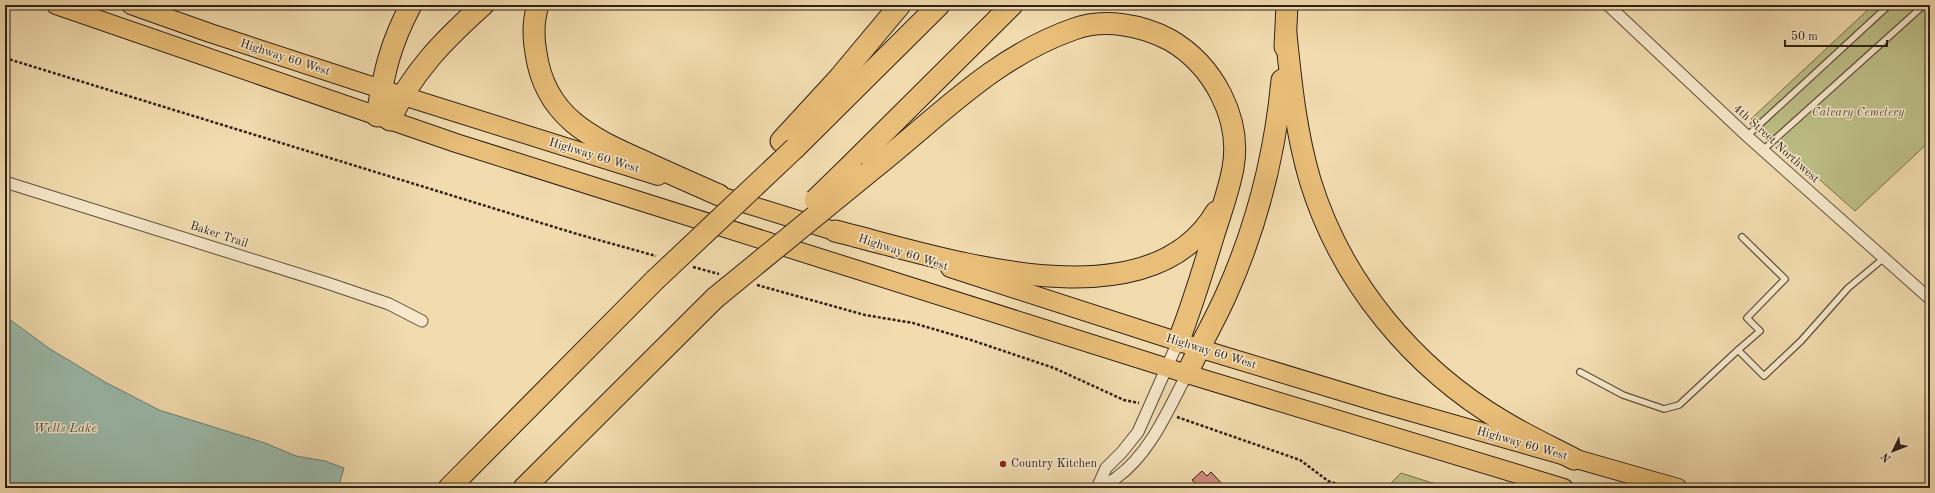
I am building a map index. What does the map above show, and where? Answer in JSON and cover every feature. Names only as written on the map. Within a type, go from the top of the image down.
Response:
[{"type":"highway","points":[[384,118],[381,89],[393,42],[411,5]]},
{"type":"highway","points":[[384,118],[402,96],[422,66],[458,27],[483,5]]},
{"type":"highway","points":[[538,5],[535,15],[534,40],[538,65],[547,89],[560,110],[578,128],[598,141],[718,195]]},
{"type":"highway","points":[[788,145],[839,78],[900,5]]},
{"type":"highway","points":[[449,488],[788,145],[939,5]]},
{"type":"highway","points":[[524,488],[715,298],[860,168],[1012,5]]},
{"type":"highway","points":[[1187,374],[1198,348],[1226,296],[1243,254],[1266,183],[1278,125],[1286,34],[1286,5]]},
{"type":"highway","points":[[860,168],[966,90],[1007,62],[1050,39],[1076,28],[1102,24],[1130,26],[1156,33],[1181,47],[1202,65],[1218,87],[1228,112],[1233,139],[1233,167],[1226,193],[1210,249],[1178,342]]},
{"type":"highway","points":[[1286,34],[1294,105],[1310,180],[1330,232],[1359,285],[1385,320],[1411,349],[1447,381],[1503,422],[1574,459]]},
{"type":"highway","points":[[835,231],[990,269],[1021,274],[1068,277],[1107,274],[1144,268],[1166,260],[1185,247],[1201,232],[1211,220],[1226,193]]},
{"type":"main road","name":"Highway 60 West","points":[[56,5],[456,143],[1187,374],[1564,488]]},
{"type":"main road","name":"Highway 60 West","points":[[131,5],[217,36],[402,96],[835,231],[1178,342],[1383,404],[1678,488]]},
{"type":"street","name":"4th Street Northwest","points":[[1608,5],[1747,136],[1930,299]]},
{"type":"street","name":"Baker Trail","points":[[5,182],[327,283],[389,304],[422,320]]},
{"type":"street","points":[[1097,488],[1106,468],[1122,452],[1138,432],[1178,342]]},
{"type":"street","points":[[1097,488],[1116,478],[1134,461],[1149,442],[1187,374]]},
{"type":"lane","points":[[1747,136],[1889,5]]},
{"type":"lane","points":[[1763,150],[1924,5]]},
{"type":"lane","points":[[1580,372],[1623,395],[1664,409],[1678,405],[1760,331],[1747,318],[1785,279],[1742,237]]},
{"type":"lane","points":[[1738,350],[1764,376],[1801,341],[1848,288],[1884,258]]},
{"type":"green space","name":"Calvary Cemetery","points":[[1873,5],[1930,5],[1930,141],[1855,211],[1751,119]]},
{"type":"green space","points":[[1401,473],[1448,488],[1386,488]]},
{"type":"water","name":"Wells Lake","points":[[5,316],[50,349],[105,382],[159,410],[265,443],[296,456],[325,461],[344,468],[338,488],[5,488]]},
{"type":"building","points":[[1202,471],[1207,476],[1211,472],[1226,488],[1196,488],[1198,486],[1192,480]]},
{"type":"place","name":"Country Kitchen","points":[[1003,464]]}]
